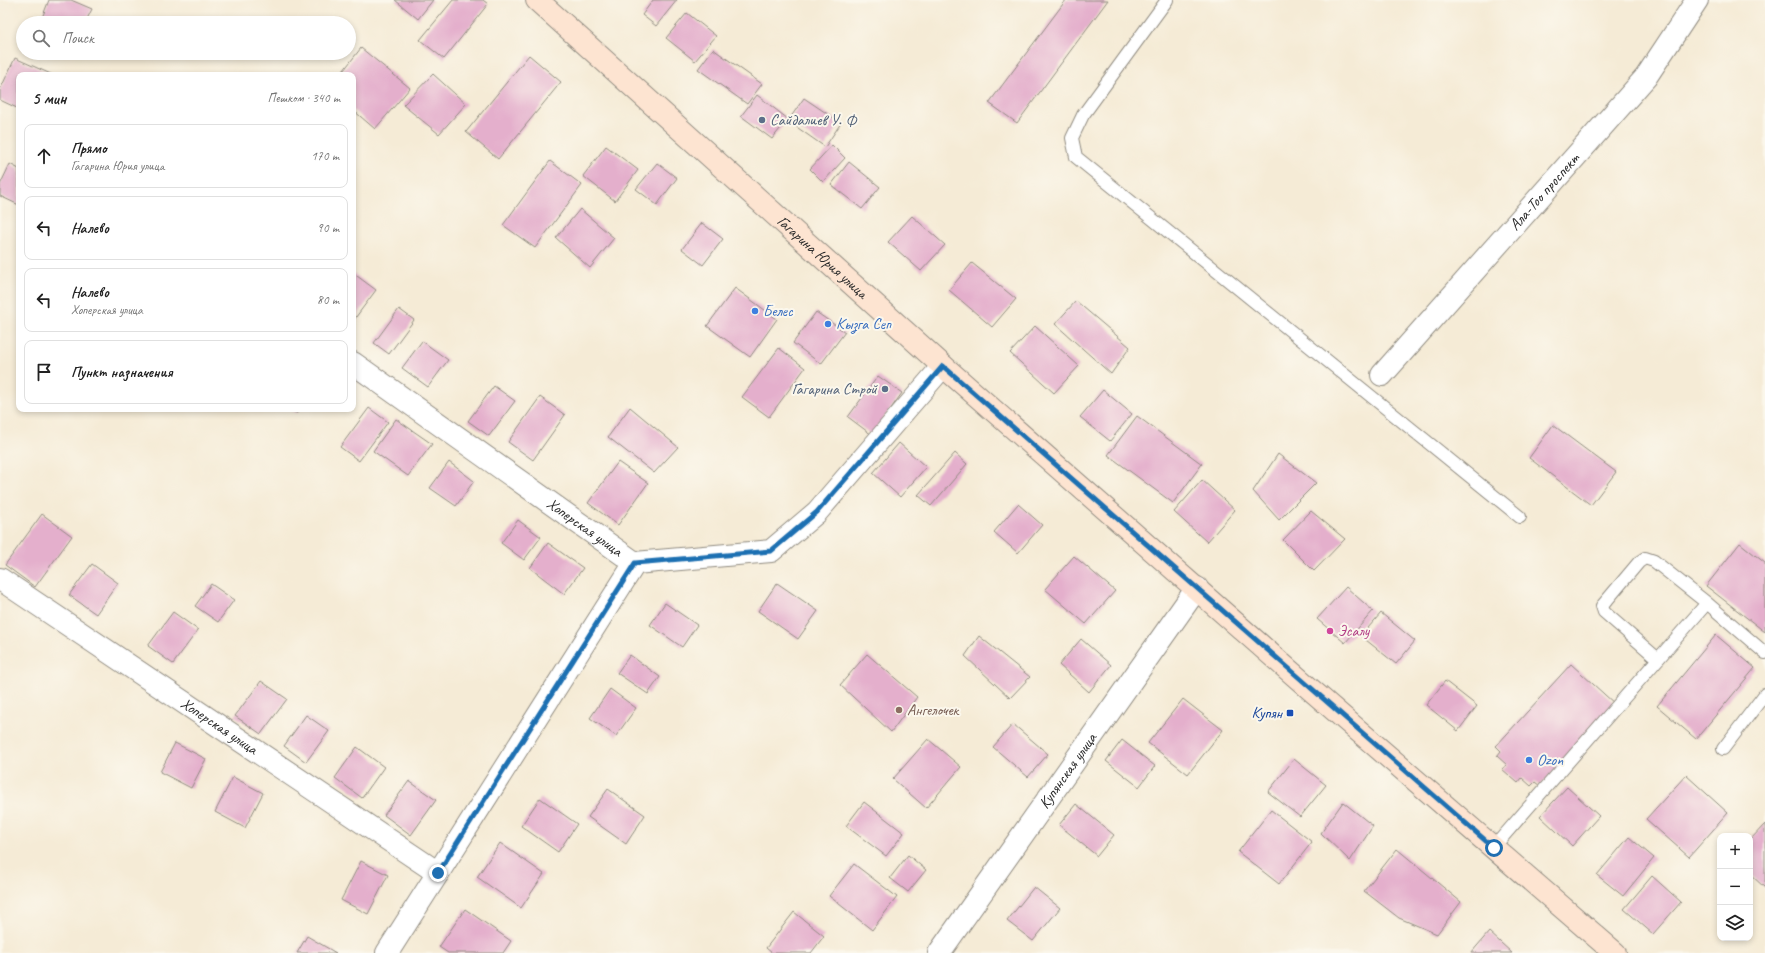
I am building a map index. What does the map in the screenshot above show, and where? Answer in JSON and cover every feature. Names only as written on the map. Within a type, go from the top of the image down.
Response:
[{"type":"main road","name":"Гагарина Юрия улица","points":[[537,0],[943,366],[1615,953]]},
{"type":"street","name":"Ала-Тоо проспект","points":[[1382,375],[1646,77],[1697,0]]},
{"type":"street","name":"Хоперская улица","points":[[356,364],[635,563],[387,953]]},
{"type":"street","points":[[635,563],[771,551],[817,512],[943,366]]},
{"type":"street","name":"Хоперская улица","points":[[0,579],[438,873]]},
{"type":"street","name":"Купянская улица","points":[[939,953],[1196,588]]},
{"type":"lane","points":[[1167,0],[1082,115],[1072,138],[1076,157],[1520,517]]},
{"type":"lane","points":[[1658,659],[1604,612],[1602,606],[1645,558],[1654,562],[1707,603],[1765,653]]},
{"type":"lane","points":[[1494,848],[1707,603]]},
{"type":"lane","points":[[1723,749],[1765,694]]},
{"type":"building","points":[[49,0],[71,0],[92,9],[88,16],[43,16]]},
{"type":"building","points":[[395,0],[433,0],[418,19]]},
{"type":"building","points":[[453,0],[483,0],[488,4],[444,59],[420,40]]},
{"type":"building","points":[[653,0],[677,0],[656,26],[642,15]]},
{"type":"building","points":[[1066,0],[1108,0],[1017,123],[989,103]]},
{"type":"building","points":[[687,13],[716,36],[695,61],[666,38]]},
{"type":"building","points":[[361,48],[410,88],[375,129],[356,113],[356,72],[342,72],[352,60],[356,60],[356,54]]},
{"type":"building","points":[[713,49],[762,84],[747,104],[698,69]]},
{"type":"building","points":[[529,55],[561,82],[498,159],[466,132]]},
{"type":"building","points":[[15,58],[16,60],[19,60],[46,72],[16,72],[16,108],[0,100],[0,90]]},
{"type":"building","points":[[433,74],[466,104],[439,134],[403,105]]},
{"type":"building","points":[[757,95],[788,119],[772,139],[741,116]]},
{"type":"building","points":[[804,98],[841,123],[825,147],[788,121]]},
{"type":"building","points":[[832,145],[845,158],[823,182],[810,169]]},
{"type":"building","points":[[606,146],[638,170],[615,201],[583,176]]},
{"type":"building","points":[[550,161],[582,185],[535,248],[503,225]]},
{"type":"building","points":[[849,162],[880,187],[862,209],[831,185]]},
{"type":"building","points":[[657,163],[677,178],[657,205],[636,189]]},
{"type":"building","points":[[10,164],[16,167],[16,204],[0,196],[0,185]]},
{"type":"building","points":[[580,209],[614,238],[590,268],[556,238]]},
{"type":"building","points":[[912,216],[945,245],[921,271],[888,242]]},
{"type":"building","points":[[702,223],[723,239],[703,265],[682,249]]},
{"type":"building","points":[[972,263],[1016,299],[992,327],[949,290]]},
{"type":"building","points":[[356,275],[376,290],[356,317]]},
{"type":"building","points":[[735,288],[777,319],[750,357],[707,326]]},
{"type":"building","points":[[1076,301],[1130,347],[1111,374],[1055,324]]},
{"type":"building","points":[[399,309],[414,320],[389,354],[374,343]]},
{"type":"building","points":[[816,312],[845,332],[821,364],[793,343]]},
{"type":"building","points":[[1035,326],[1079,366],[1054,393],[1010,353]]},
{"type":"building","points":[[422,341],[448,360],[428,387],[402,368]]},
{"type":"building","points":[[779,348],[805,368],[769,417],[742,397]]},
{"type":"building","points":[[878,376],[902,393],[872,435],[848,417]]},
{"type":"building","points":[[494,386],[515,401],[489,436],[468,421]]},
{"type":"building","points":[[1103,390],[1132,414],[1110,441],[1080,417]]},
{"type":"building","points":[[540,397],[565,415],[533,460],[508,442]]},
{"type":"building","points":[[630,407],[678,447],[654,473],[608,437]]},
{"type":"building","points":[[369,408],[388,422],[359,461],[340,447]]},
{"type":"building","points":[[1137,416],[1202,464],[1173,503],[1108,455]]},
{"type":"building","points":[[396,419],[432,444],[408,476],[373,451]]},
{"type":"building","points":[[1553,425],[1616,472],[1591,505],[1529,458]]},
{"type":"building","points":[[899,443],[926,467],[900,497],[873,473]]},
{"type":"building","points":[[955,453],[967,464],[931,506],[918,495]]},
{"type":"building","points":[[1278,454],[1316,483],[1279,520],[1253,491]]},
{"type":"building","points":[[449,462],[474,481],[456,506],[430,488]]},
{"type":"building","points":[[618,462],[648,483],[618,525],[588,503]]},
{"type":"building","points":[[1202,480],[1235,510],[1207,542],[1174,512]]},
{"type":"building","points":[[1018,504],[1042,525],[1018,553],[994,532]]},
{"type":"building","points":[[1311,511],[1345,539],[1314,571],[1283,540]]},
{"type":"building","points":[[42,514],[72,536],[35,587],[5,565]]},
{"type":"building","points":[[518,520],[541,537],[524,560],[501,543]]},
{"type":"building","points":[[548,543],[583,568],[564,594],[530,568]]},
{"type":"building","points":[[1740,543],[1765,563],[1765,632],[1706,586]]},
{"type":"building","points":[[1074,556],[1115,591],[1086,624],[1045,589]]},
{"type":"building","points":[[92,564],[118,583],[96,614],[69,595]]},
{"type":"building","points":[[777,583],[818,611],[798,639],[758,611]]},
{"type":"building","points":[[211,584],[234,600],[218,622],[195,606]]},
{"type":"building","points":[[1346,587],[1373,611],[1345,643],[1317,619]]},
{"type":"building","points":[[665,603],[697,625],[682,647],[650,625]]},
{"type":"building","points":[[173,612],[198,630],[173,664],[148,646]]},
{"type":"building","points":[[1381,613],[1415,641],[1396,664],[1361,636]]},
{"type":"building","points":[[1716,635],[1755,668],[1696,739],[1657,706]]},
{"type":"building","points":[[979,636],[1030,677],[1010,698],[965,656]]},
{"type":"building","points":[[1081,639],[1111,665],[1089,692],[1059,665]]},
{"type":"building","points":[[867,654],[917,697],[891,732],[840,685]]},
{"type":"building","points":[[630,655],[660,677],[648,694],[617,673]]},
{"type":"building","points":[[1571,664],[1615,704],[1540,786],[1535,782],[1531,786],[1522,778],[1518,783],[1502,769],[1507,765],[1497,756],[1501,751],[1496,746]]},
{"type":"building","points":[[261,681],[287,699],[261,734],[235,716]]},
{"type":"building","points":[[1445,681],[1477,706],[1458,731],[1426,705]]},
{"type":"building","points":[[610,689],[636,708],[616,736],[590,718]]},
{"type":"building","points":[[1183,699],[1223,730],[1188,774],[1148,743]]},
{"type":"building","points":[[306,715],[329,731],[306,762],[284,746]]},
{"type":"building","points":[[1013,724],[1048,754],[1028,777],[993,747]]},
{"type":"building","points":[[928,739],[961,767],[926,808],[893,779]]},
{"type":"building","points":[[1122,740],[1155,766],[1139,787],[1106,761]]},
{"type":"building","points":[[175,743],[206,759],[191,788],[160,772]]},
{"type":"building","points":[[357,747],[384,767],[362,798],[335,778]]},
{"type":"building","points":[[1294,759],[1326,785],[1300,817],[1268,792]]},
{"type":"building","points":[[1686,775],[1728,813],[1689,857],[1646,819]]},
{"type":"building","points":[[233,777],[263,793],[245,828],[215,812]]},
{"type":"building","points":[[409,781],[436,800],[411,835],[384,815]]},
{"type":"building","points":[[1567,787],[1599,816],[1572,846],[1540,816]]},
{"type":"building","points":[[608,789],[645,815],[626,844],[588,817]]},
{"type":"building","points":[[540,798],[577,824],[558,852],[521,826]]},
{"type":"building","points":[[864,802],[904,833],[886,856],[846,826]]},
{"type":"building","points":[[1343,802],[1373,826],[1350,861],[1321,833]]},
{"type":"building","points":[[1076,804],[1114,835],[1097,856],[1059,825]]},
{"type":"building","points":[[1271,810],[1312,842],[1279,884],[1238,852]]},
{"type":"building","points":[[1765,824],[1765,888],[1753,877],[1753,837]]},
{"type":"building","points":[[1629,837],[1654,858],[1623,896],[1597,875]]},
{"type":"building","points":[[500,843],[544,874],[521,908],[477,877]]},
{"type":"building","points":[[1397,849],[1461,902],[1437,934],[1399,918],[1364,891]]},
{"type":"building","points":[[908,855],[926,870],[908,892],[890,878]]},
{"type":"building","points":[[361,861],[388,875],[368,914],[341,900]]},
{"type":"building","points":[[854,864],[897,897],[872,930],[829,896]]},
{"type":"building","points":[[1652,876],[1681,902],[1653,934],[1624,909]]},
{"type":"building","points":[[1034,887],[1060,908],[1033,941],[1007,921]]},
{"type":"building","points":[[465,909],[511,941],[503,953],[448,953],[439,947]]},
{"type":"building","points":[[794,912],[824,936],[811,953],[772,953],[766,948]]},
{"type":"building","points":[[1489,932],[1512,953],[1471,953]]},
{"type":"building","points":[[307,936],[336,953],[297,953]]},
{"type":"place","name":"Сайдалиев У. Ф","points":[[762,120]]},
{"type":"place","name":"Белес","points":[[755,311]]},
{"type":"place","name":"Кызга Сеп","points":[[828,324]]},
{"type":"place","name":"Гагарина Строй","points":[[885,389]]},
{"type":"place","name":"Эсалу","points":[[1330,631]]},
{"type":"place","name":"Ангелочек","points":[[899,710]]},
{"type":"place","name":"Купян","points":[[1290,713]]},
{"type":"place","name":"Ozon","points":[[1529,760]]},
{"type":"route","points":[[438,873],[635,563],[771,551],[817,512],[943,366],[1309,688],[1494,848]]}]
